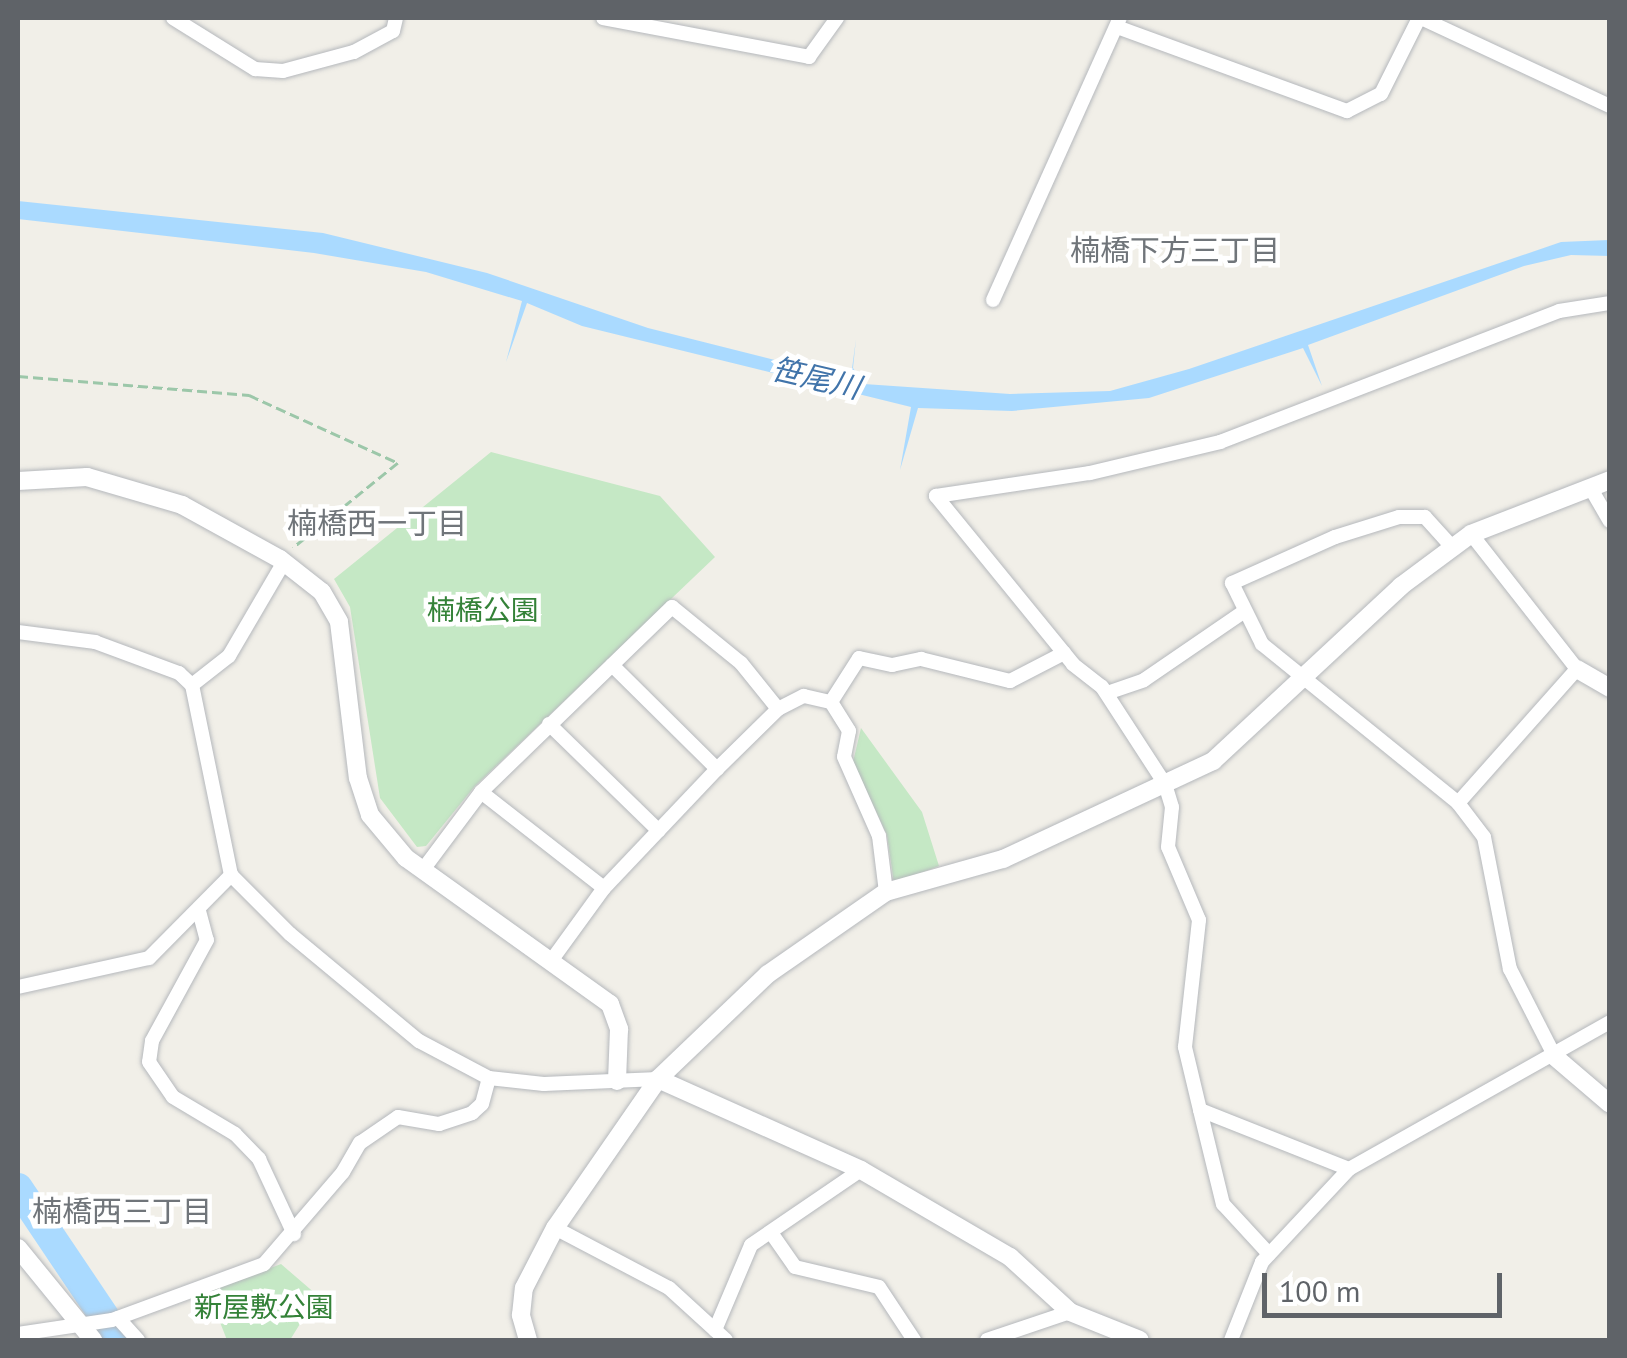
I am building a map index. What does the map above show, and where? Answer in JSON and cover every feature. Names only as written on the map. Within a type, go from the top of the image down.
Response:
[{"type":"street","points":[[172,18],[255,69],[283,71],[354,52],[393,31],[396,18]]},
{"type":"street","points":[[603,18],[810,57],[837,18]]},
{"type":"street","points":[[993,300],[1118,22],[1347,111],[1381,94],[1420,18],[1610,106]]},
{"type":"street","points":[[1269,1254],[1222,1204],[1185,1047],[1199,920],[1168,847],[1172,807],[1165,784],[1107,692],[1064,653],[936,496],[1090,473],[1220,442],[1560,311],[1610,303]]},
{"type":"street","points":[[18,480],[88,477],[182,504],[282,560],[335,610],[363,797],[380,831],[422,871],[610,1004],[618,1018],[616,1081]]},
{"type":"street","points":[[528,1340],[521,1315],[524,1288],[555,1228],[658,1079],[768,974],[886,892],[1003,859],[1213,762],[1401,586],[1471,534],[1610,480]]},
{"type":"street","points":[[1590,487],[1610,521]]},
{"type":"street","points":[[1453,548],[1425,517],[1399,517],[1335,536],[1232,583],[1242,613],[1262,644],[1458,803],[1484,836],[1510,969],[1555,1056],[1610,1104]]},
{"type":"street","points":[[1471,534],[1577,669],[1610,688]]},
{"type":"street","points":[[192,684],[229,656],[282,560]]},
{"type":"street","points":[[422,871],[481,792],[672,608],[741,662],[778,709]]},
{"type":"street","points":[[1107,692],[1144,680],[1242,613]]},
{"type":"street","points":[[18,632],[96,642],[179,673],[192,684],[231,875],[290,934],[419,1041],[490,1078],[544,1084],[658,1079],[862,1170],[1010,1257],[1070,1312],[1140,1340]]},
{"type":"street","points":[[830,702],[860,658],[892,664],[922,658],[1010,681],[1064,653]]},
{"type":"street","points":[[612,665],[717,769]]},
{"type":"street","points":[[1458,803],[1577,669]]},
{"type":"street","points":[[551,961],[604,888],[717,769],[778,709],[804,696],[830,702],[849,731],[844,757],[879,836],[886,892]]},
{"type":"street","points":[[549,724],[659,831]]},
{"type":"street","points":[[481,792],[604,888]]},
{"type":"street","points":[[18,987],[149,958],[231,875]]},
{"type":"street","points":[[199,911],[207,940],[152,1041],[148,1062],[173,1097],[236,1134],[259,1159],[294,1234]]},
{"type":"street","points":[[1230,1340],[1269,1254],[1349,1168],[1610,1022]]},
{"type":"street","points":[[18,1334],[91,1331],[264,1264],[294,1234],[360,1143],[398,1117],[439,1124],[472,1113],[482,1104],[490,1078]]},
{"type":"street","points":[[1200,1110],[1349,1168]]},
{"type":"street","points":[[555,1228],[669,1288],[720,1335],[751,1245],[862,1170]]},
{"type":"street","points":[[772,1234],[795,1267],[879,1287],[914,1340]]},
{"type":"street","points":[[18,1248],[58,1304],[91,1331]]},
{"type":"street","points":[[987,1340],[1070,1312]]},
{"type":"street","points":[[115,1319],[138,1340]]},
{"type":"street","points":[[897,1340],[905,1321]]},
{"type":"path","points":[[18,376],[249,395],[398,463],[282,560]]},
{"type":"green space","name":"楠橋公園","points":[[491,452],[660,496],[715,557],[475,786],[426,846],[417,847],[380,798],[350,607],[334,579]]},
{"type":"green space","points":[[861,728],[922,812],[939,866],[894,883],[887,835],[853,762]]},
{"type":"green space","name":"新屋敷公園","points":[[281,1264],[317,1295],[299,1309],[303,1319],[290,1340],[227,1340],[208,1292]]},
{"type":"water","name":"笹尾川","points":[[18,201],[323,233],[487,273],[648,328],[838,376],[851,376],[856,339],[853,368],[864,384],[1010,394],[1110,391],[1189,369],[1561,242],[1609,240],[1610,256],[1571,255],[1524,266],[1308,345],[1322,386],[1303,348],[1149,398],[1012,411],[918,408],[900,470],[911,407],[582,326],[527,303],[506,362],[522,301],[426,272],[314,253],[18,219]]},
{"type":"waterway","points":[[18,1188],[120,1340]]},
{"type":"district","name":"楠橋下方三丁目","points":[[1175,250]]},
{"type":"district","name":"楠橋西一丁目","points":[[377,523]]},
{"type":"district","name":"楠橋西三丁目","points":[[122,1211]]}]
